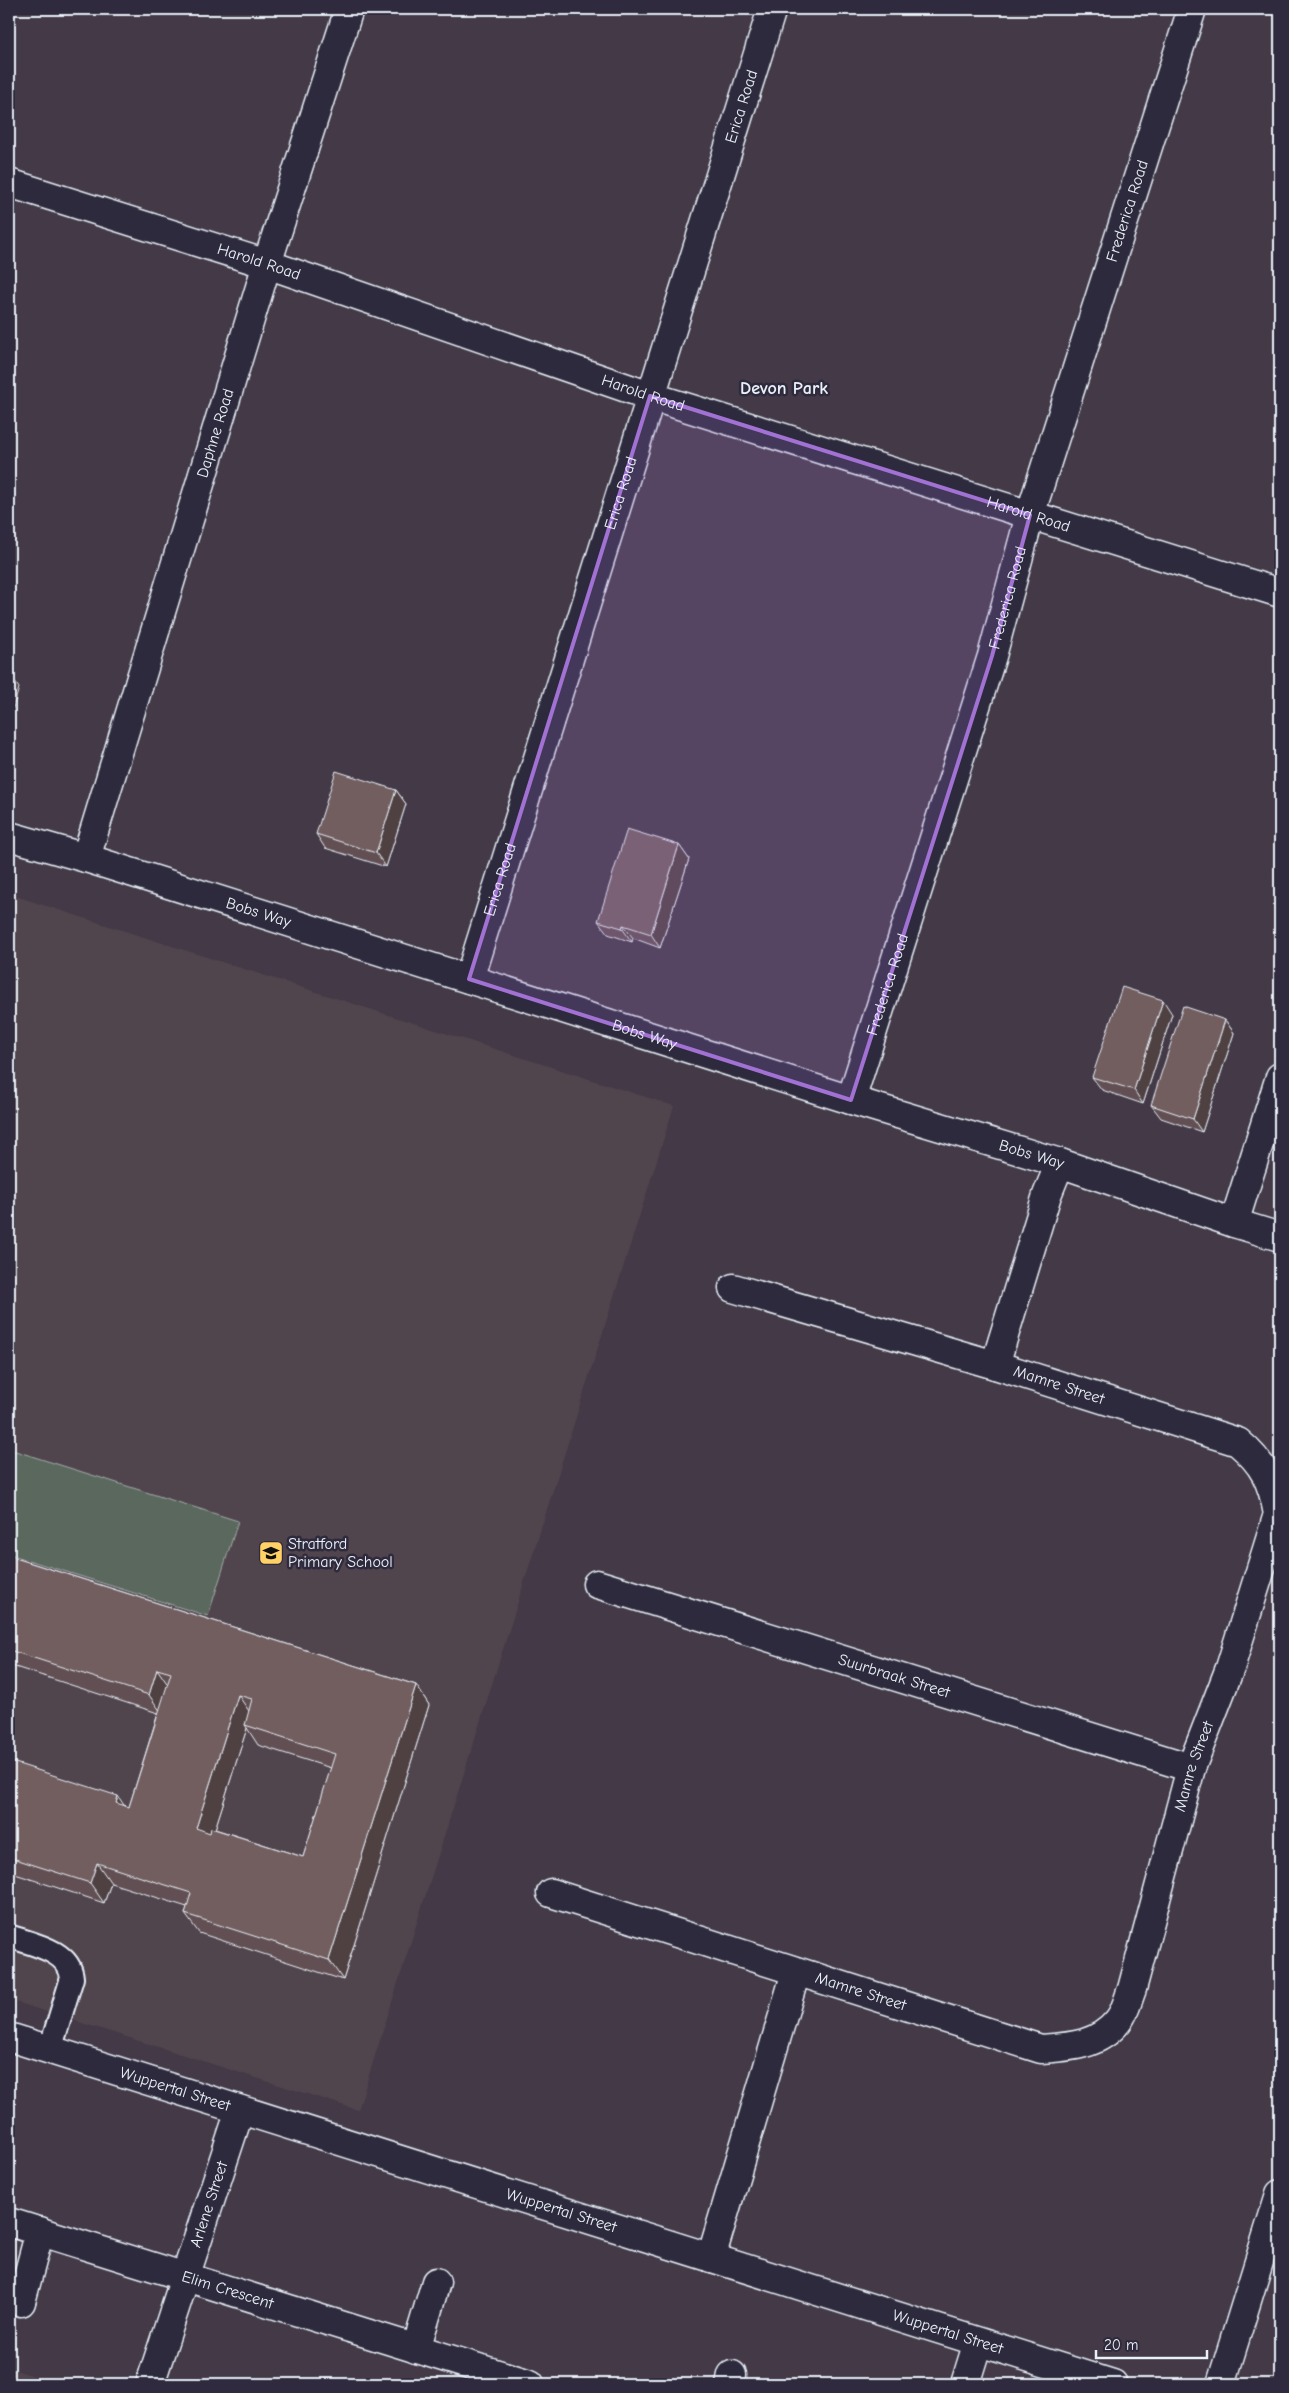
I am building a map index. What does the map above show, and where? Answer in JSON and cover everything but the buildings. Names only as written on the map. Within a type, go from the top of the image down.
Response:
[{"type":"street","name":"Daphne Road","points":[[86,858],[267,264],[349,9]]},
{"type":"street","name":"Erica Road","points":[[469,979],[772,9]]},
{"type":"street","name":"Frederica Road","points":[[851,1100],[992,656],[1030,515],[1192,9]]},
{"type":"street","name":"Harold Road","points":[[9,183],[267,264],[650,396],[1280,593]]},
{"type":"street","name":"Bobs Way","points":[[9,836],[86,858],[851,1100],[1060,1163],[1234,1223],[1280,1236]]},
{"type":"street","points":[[1234,1223],[1280,1078]]},
{"type":"street","name":"Mamre Street","points":[[995,1365],[1047,1195],[1060,1163]]},
{"type":"street","name":"Mamre Street","points":[[551,1893],[1041,2049],[1075,2046],[1096,2040],[1119,2021],[1132,1990],[1191,1768],[1230,1668],[1278,1514],[1274,1491],[1264,1469],[1254,1456],[1238,1442],[995,1365],[734,1288]]},
{"type":"street","name":"Suurbraak Street","points":[[597,1584],[1191,1768]]},
{"type":"street","name":"Mamre Street","points":[[711,2258],[796,1972]]},
{"type":"street","name":"Wuppertal Street","points":[[9,2037],[1113,2384]]},
{"type":"street","name":"Arlene Street","points":[[150,2384],[240,2110]]},
{"type":"street","points":[[1221,2384],[1280,2194]]},
{"type":"street","name":"Elim Crescent","points":[[9,2222],[529,2384]]},
{"type":"street","points":[[21,2302],[40,2231]]},
{"type":"street","points":[[416,2349],[436,2282]]},
{"type":"street","points":[[965,2384],[978,2342]]},
{"type":"lane","points":[[9,1936],[52,1951],[72,1968],[72,1978],[50,2050]]},
{"type":"highlighted area","points":[[650,396],[1030,515],[992,656],[851,1100],[469,979]]},
{"type":"shaded area","name":"Stratford Primary School","points":[[9,894],[674,1106],[358,2110],[9,2000]]},
{"type":"shaded area","points":[[9,2368],[60,2384],[9,2384]]},
{"type":"green space","points":[[9,1449],[238,1521],[208,1616],[9,1554]]},
{"type":"place","name":"Stratford Primary School","points":[[271,1553]]},
{"type":"district","name":"Devon Park","points":[[784,388]]}]
